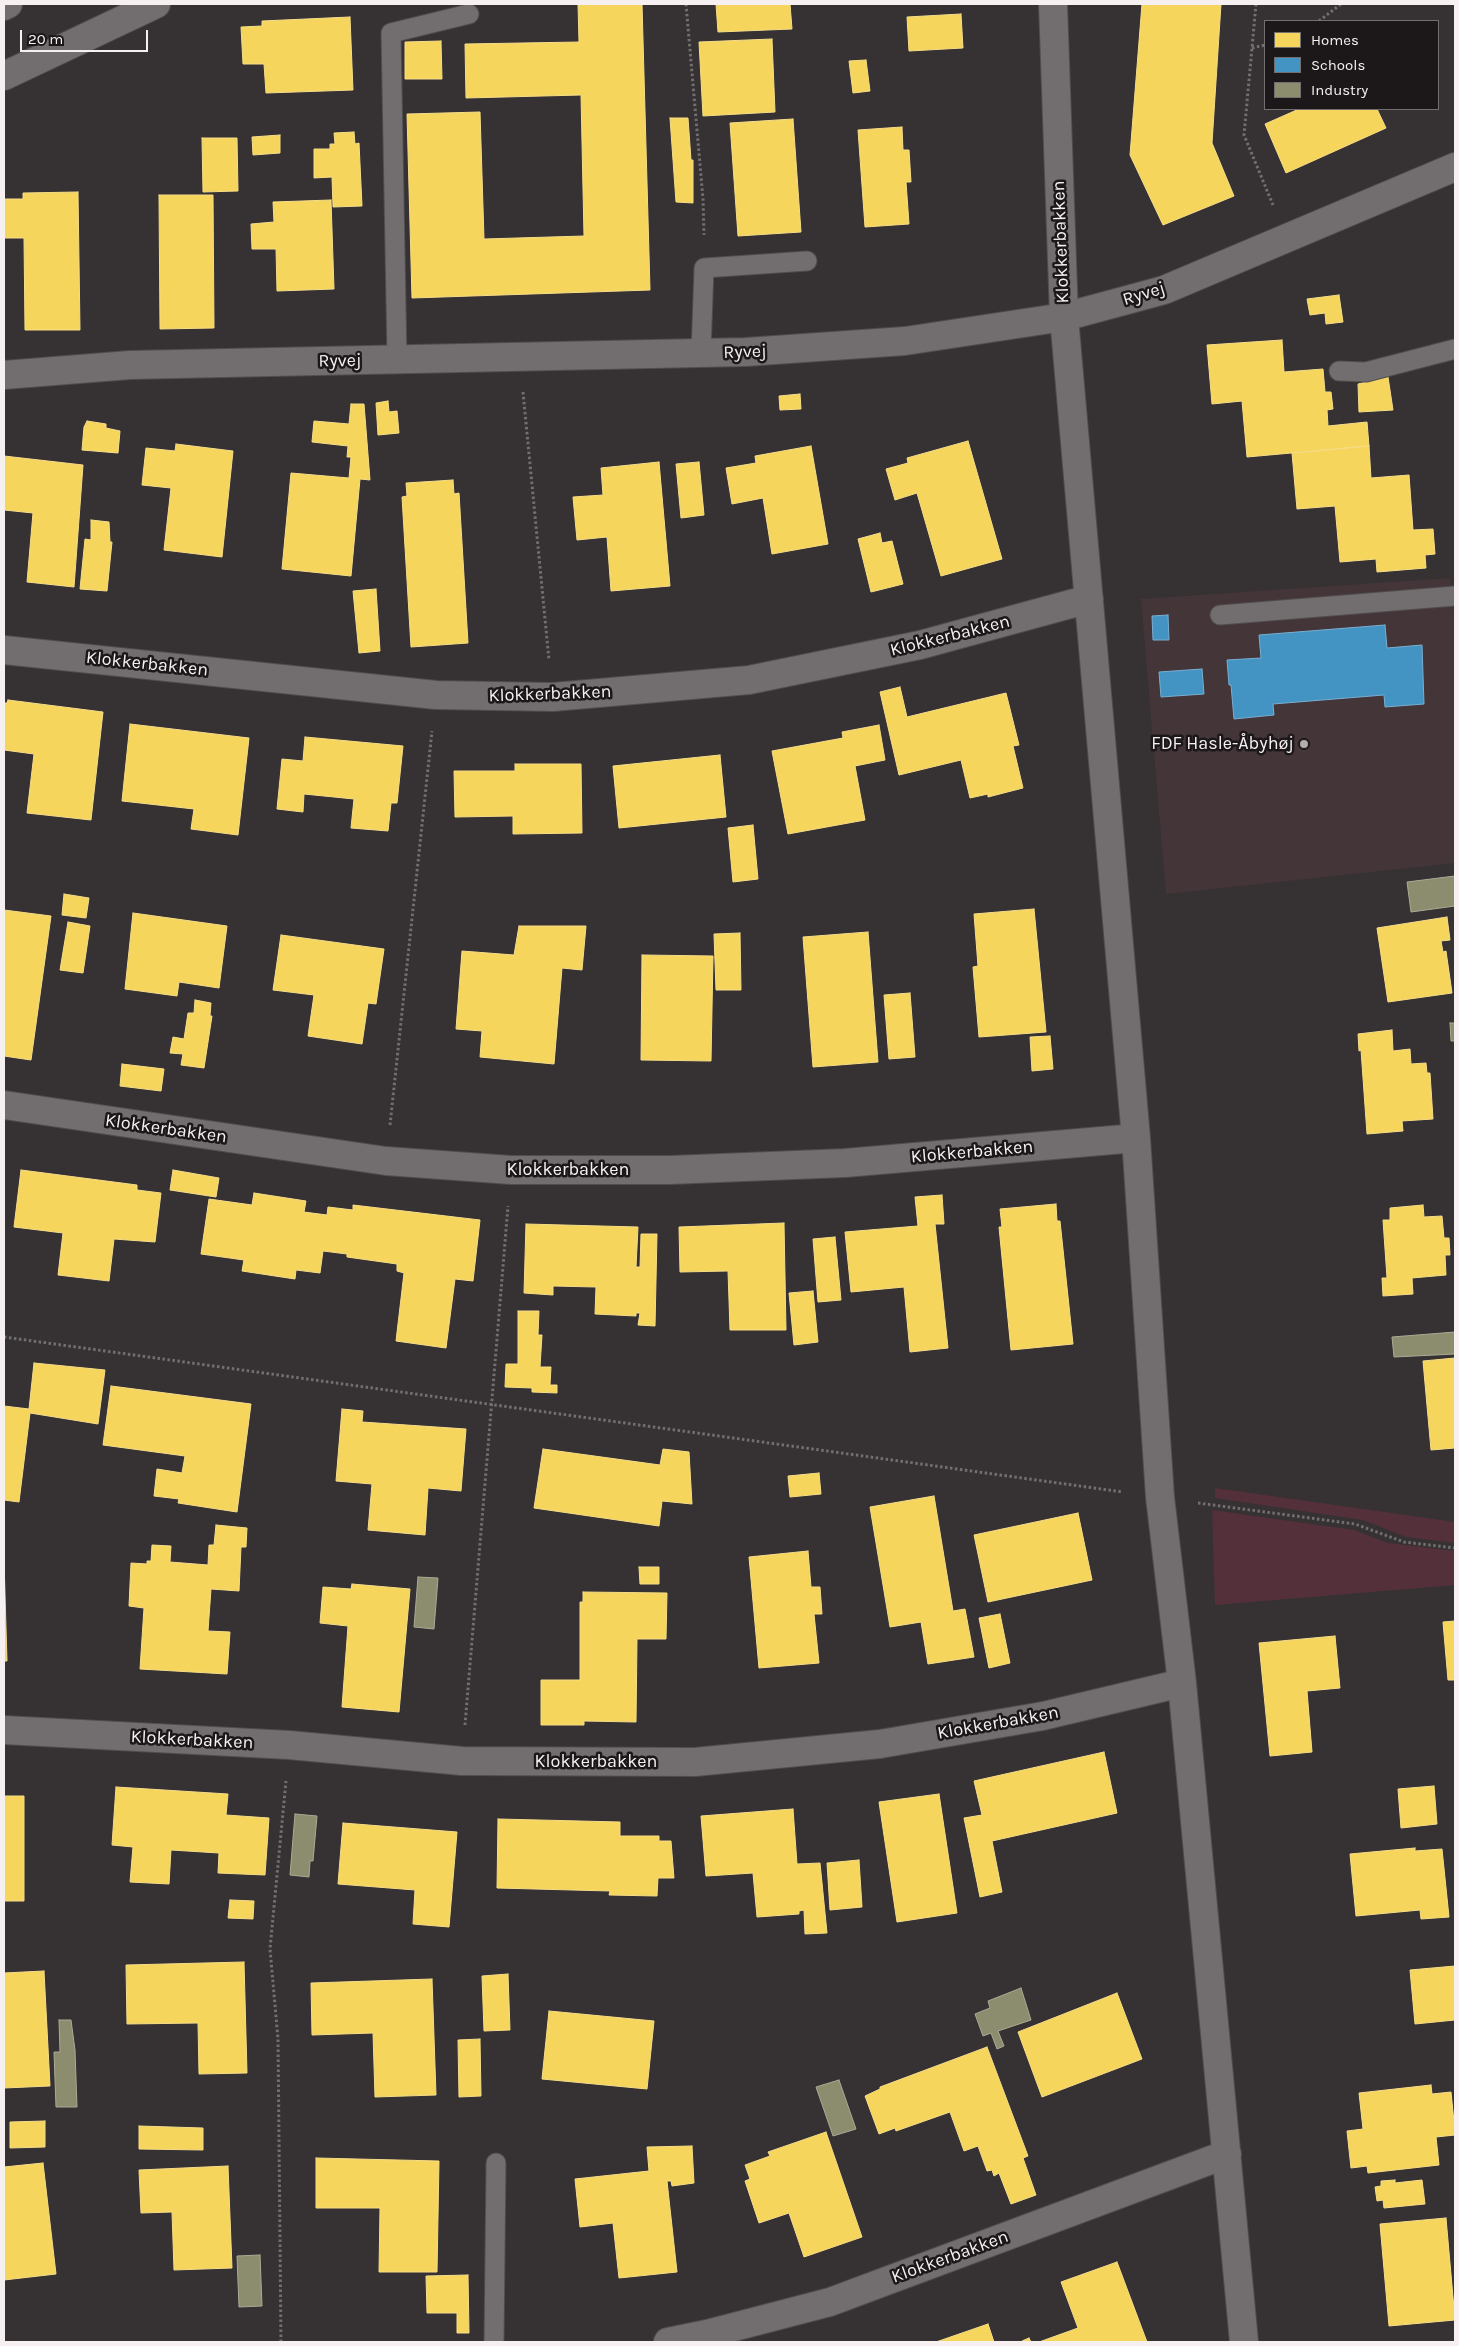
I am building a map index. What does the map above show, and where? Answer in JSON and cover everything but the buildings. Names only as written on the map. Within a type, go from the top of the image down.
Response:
[{"type":"street","points":[[4,6],[8,4]]},
{"type":"street","points":[[4,76],[121,11],[156,4]]},
{"type":"street","name":"Klokkerbakken","points":[[1052,4],[1064,317],[1136,1138],[1160,1497],[1182,1683],[1244,2342]]},
{"type":"street","name":"Ryvej","points":[[4,375],[130,365],[746,352],[905,341],[1064,317],[1164,290],[1455,167]]},
{"type":"street","name":"Klokkerbakken","points":[[4,650],[436,695],[553,697],[750,680],[920,646],[1089,599]]},
{"type":"street","name":"Klokkerbakken","points":[[4,1104],[386,1161],[511,1170],[670,1170],[845,1163],[1136,1138]]},
{"type":"street","name":"Klokkerbakken","points":[[4,1730],[289,1745],[462,1761],[695,1762],[880,1744],[1043,1716],[1182,1683]]},
{"type":"street","name":"Klokkerbakken","points":[[668,2342],[707,2334],[830,2302],[1226,2154]]},
{"type":"lane","points":[[397,360],[392,33],[469,14]]},
{"type":"lane","points":[[701,353],[704,268],[807,261]]},
{"type":"lane","points":[[1339,371],[1366,372],[1455,349]]},
{"type":"lane","points":[[1220,615],[1455,596]]},
{"type":"lane","points":[[494,2342],[496,2164]]},
{"type":"path","points":[[686,4],[703,200],[704,268]]},
{"type":"path","points":[[1256,4],[1244,135],[1287,238]]},
{"type":"path","points":[[1320,20],[1341,4]]},
{"type":"path","points":[[1252,48],[1264,45]]},
{"type":"path","points":[[520,357],[553,697]]},
{"type":"path","points":[[386,1161],[436,695]]},
{"type":"path","points":[[462,1761],[511,1170]]},
{"type":"path","points":[[4,1337],[1355,1524],[1404,1542],[1455,1548]]},
{"type":"path","points":[[280,2342],[278,2039],[270,1949],[289,1745]]},
{"type":"shaded area","name":"FDF Hasle-Åbyhøj","points":[[1450,578],[1455,624],[1455,863],[1166,894],[1141,599]]},
{"type":"shaded area","points":[[1215,1488],[1455,1522],[1455,1543],[1406,1537],[1363,1520],[1215,1498]]},
{"type":"shaded area","points":[[1212,1510],[1354,1530],[1388,1543],[1455,1551],[1455,1585],[1215,1605]]},
{"type":"place","name":"FDF Hasle-Åbyhøj","points":[[1304,744]]}]
